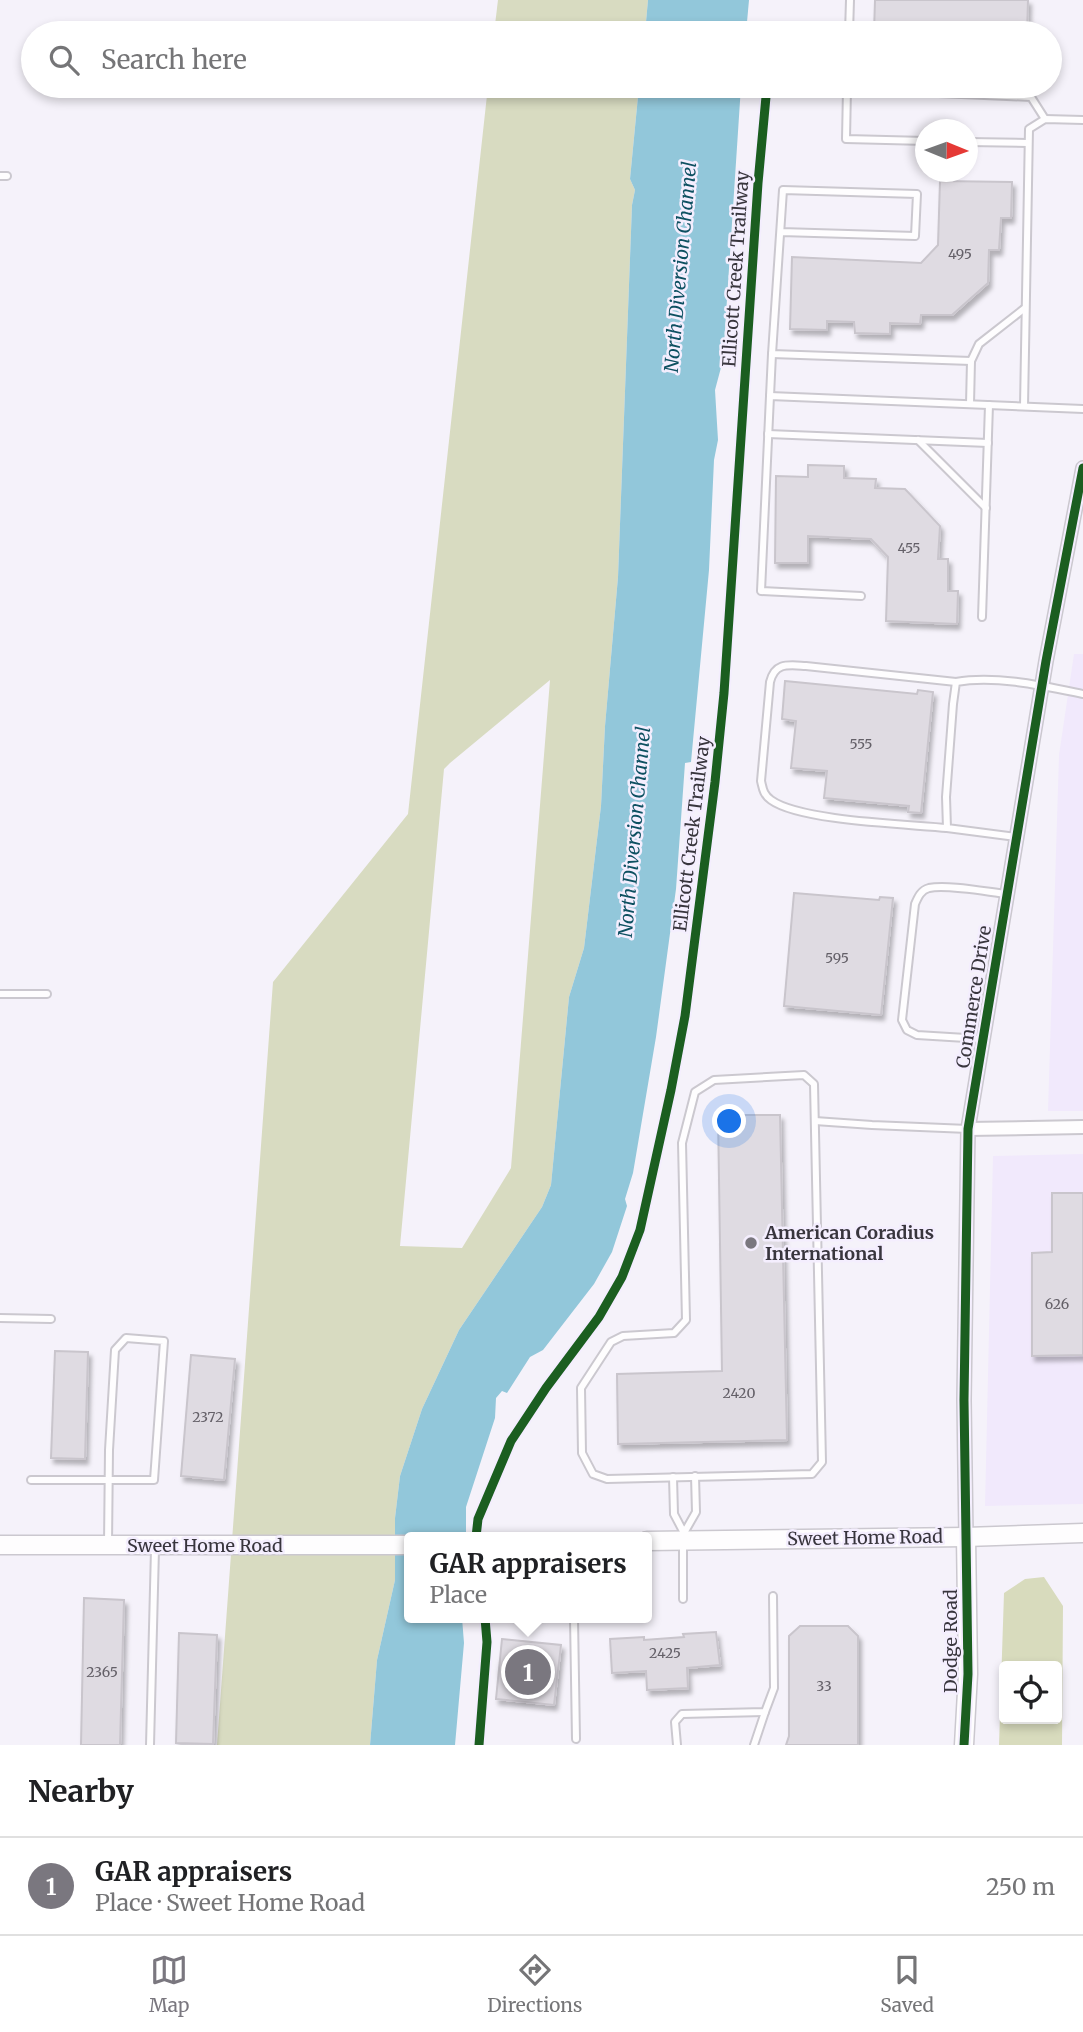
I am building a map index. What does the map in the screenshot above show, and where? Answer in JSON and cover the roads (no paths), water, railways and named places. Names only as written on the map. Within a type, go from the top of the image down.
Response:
[{"type":"main road","name":"Sweet Home Road","points":[[652,1540],[683,1537],[966,1537],[1083,1533]]},
{"type":"main road","name":"Dodge Road","points":[[964,1745],[968,1674],[966,1537]]},
{"type":"main road","name":"Sweet Home Road","points":[[0,1545],[404,1545]]},
{"type":"street","name":"Commerce Drive","points":[[966,1537],[964,1401],[968,1129],[1042,685],[1083,468]]},
{"type":"street","points":[[968,1129],[1083,1128]]},
{"type":"lane","points":[[849,0],[849,21]]},
{"type":"lane","points":[[847,98],[846,139],[915,141]]},
{"type":"lane","points":[[1032,98],[1045,119]]},
{"type":"lane","points":[[1024,406],[1028,129],[1045,119],[1083,120]]},
{"type":"lane","points":[[978,142],[1028,143]]},
{"type":"lane","points":[[781,232],[915,236],[917,194],[783,190],[761,591],[861,596]]},
{"type":"lane","points":[[970,404],[971,361],[979,344],[1025,308]]},
{"type":"lane","points":[[772,354],[971,361]]},
{"type":"lane","points":[[770,396],[1083,409]]},
{"type":"lane","points":[[982,617],[989,405]]},
{"type":"lane","points":[[768,434],[988,443]]},
{"type":"lane","points":[[918,440],[986,508]]},
{"type":"lane","points":[[1016,837],[818,816],[771,800],[763,792],[761,781],[773,672],[778,667],[787,665],[806,666],[956,682],[974,679],[1042,685],[1083,694]]},
{"type":"lane","points":[[947,828],[946,797],[956,682]]},
{"type":"lane","points":[[982,1039],[917,1035],[907,1030],[902,1020],[915,904],[919,895],[928,888],[1007,894]]},
{"type":"lane","points":[[0,994],[47,993]]},
{"type":"lane","points":[[804,1075],[814,1084],[815,1121],[822,1462],[812,1474],[607,1479],[593,1474],[582,1453],[581,1388],[611,1342],[623,1336],[674,1333],[686,1320],[682,1143],[695,1092],[714,1080],[804,1075]]},
{"type":"lane","points":[[815,1121],[968,1129]]},
{"type":"lane","points":[[0,1318],[51,1320]]},
{"type":"lane","points":[[31,1480],[108,1481],[153,1480],[164,1341],[126,1338],[115,1350],[108,1450],[108,1481],[108,1546]]},
{"type":"lane","points":[[683,1537],[696,1512],[695,1476]]},
{"type":"lane","points":[[673,1477],[674,1514],[683,1537],[683,1599]]},
{"type":"lane","points":[[150,1745],[155,1547]]},
{"type":"lane","points":[[754,1745],[774,1688],[773,1596]]},
{"type":"lane","points":[[574,1623],[576,1739]]},
{"type":"lane","points":[[677,1745],[675,1722],[682,1714],[765,1712]]},
{"type":"water","points":[[648,0],[749,0],[747,21],[646,21]]},
{"type":"water","name":"North Diversion Channel","points":[[638,98],[740,98],[723,360],[715,390],[718,440],[714,460],[709,570],[691,762],[685,763],[676,889],[656,1037],[633,1173],[625,1199],[627,1206],[612,1252],[594,1284],[543,1350],[530,1357],[507,1393],[502,1391],[496,1398],[495,1418],[466,1507],[466,1532],[404,1532],[404,1623],[462,1623],[464,1643],[455,1745],[370,1745],[377,1660],[395,1580],[395,1518],[400,1476],[422,1409],[459,1330],[542,1207],[551,1185],[569,997],[584,948],[601,806],[618,577],[632,205],[635,190],[630,179]]},
{"type":"place","name":"American Coradius International","points":[[751,1243]]},
{"type":"place","name":"GAR appraisers","points":[[528,1672]]}]
